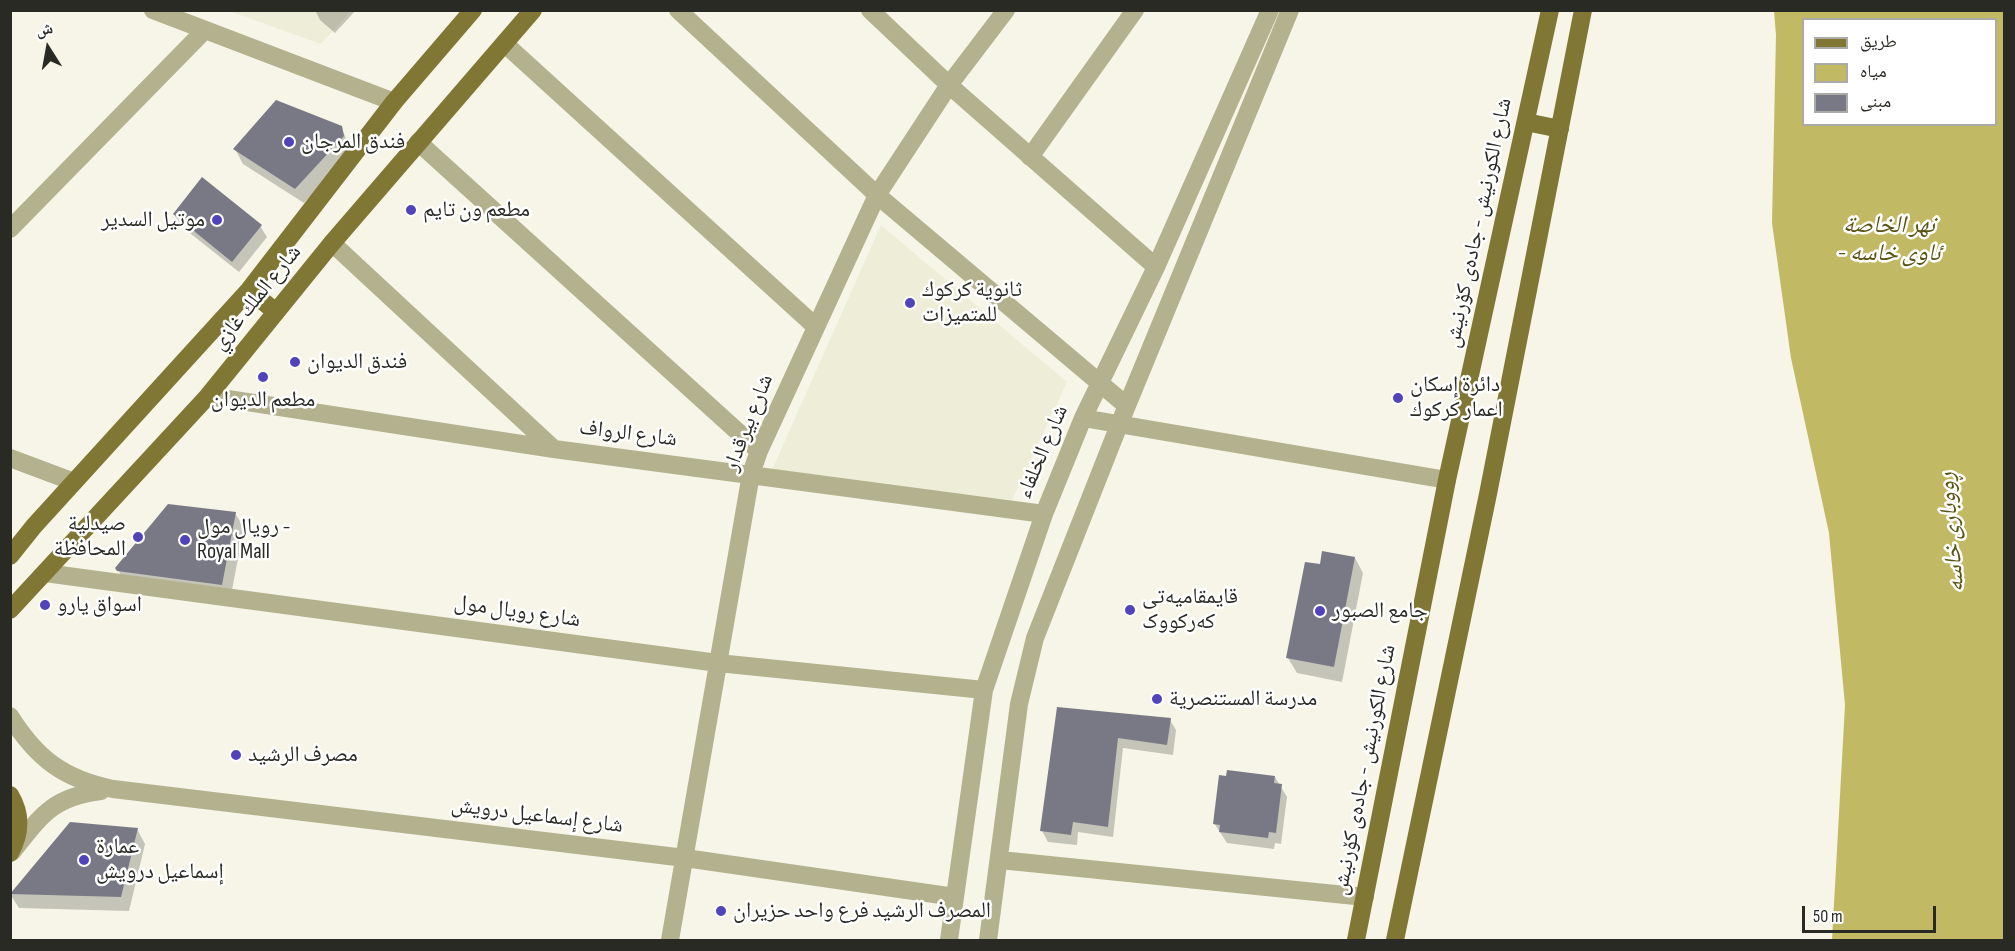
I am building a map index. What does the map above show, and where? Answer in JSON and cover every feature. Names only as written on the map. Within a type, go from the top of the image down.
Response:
[{"type":"main road","name":"شارع الملك غازي","points":[[10,610],[208,396],[332,243],[534,10]]},
{"type":"main road","name":"شارع الكورنيش - جادەی کۆرنیش","points":[[1356,940],[1447,480],[1550,10]]},
{"type":"main road","points":[[1395,940],[1488,494],[1583,10]]},
{"type":"main road","name":"شارع الملك غازي","points":[[10,556],[34,526],[249,290],[394,102],[467,13]]},
{"type":"main road","points":[[1526,122],[1560,129]]},
{"type":"main road","points":[[249,290],[276,312]]},
{"type":"main road","points":[[10,545],[34,526]]},
{"type":"main road","points":[[10,853],[19,836],[12,796]]},
{"type":"street","points":[[153,10],[394,102]]},
{"type":"street","points":[[678,10],[877,195],[1127,406]]},
{"type":"street","points":[[870,10],[949,85],[1156,267]]},
{"type":"street","name":"شارع بيرقدار","points":[[670,940],[751,474],[759,451],[814,326],[877,195],[949,85],[1006,10]]},
{"type":"street","points":[[1030,157],[1135,10]]},
{"type":"street","points":[[988,940],[1019,704],[1035,638],[1119,425],[1290,10]]},
{"type":"street","name":"شارع الخلفاء","points":[[950,940],[984,690],[1044,514],[1083,418],[1156,267],[1268,11]]},
{"type":"street","points":[[10,229],[204,31]]},
{"type":"street","points":[[505,44],[814,326]]},
{"type":"street","points":[[418,142],[759,451]]},
{"type":"street","points":[[332,243],[554,448]]},
{"type":"street","name":"شارع الرواف","points":[[208,396],[554,448],[1044,514]]},
{"type":"street","points":[[1083,418],[1447,480]]},
{"type":"street","points":[[10,458],[74,482]]},
{"type":"street","name":"شارع رويال مول","points":[[45,573],[718,663],[984,690]]},
{"type":"street","name":"شارع إسماعيل درويش","points":[[10,716],[32,747],[48,762],[77,780],[113,789],[684,858],[955,897]]},
{"type":"street","name":"شارع إسماعيل درويش","points":[[10,853],[36,822],[63,799],[76,794],[113,789]]},
{"type":"street","points":[[1000,860],[1365,897]]},
{"type":"shaded area","points":[[351,10],[321,44],[229,11]]},
{"type":"shaded area","name":"ثانوية كركوك للمتميزات","points":[[881,225],[1067,382],[1012,500],[771,472]]},
{"type":"water","name":"نهر الخاصة - ئاوی خاسە","points":[[1774,11],[2004,11],[2004,940],[1832,940],[1845,705],[1829,533],[1791,358],[1772,223],[1776,35]]},
{"type":"building","name":"فندق المرجان","points":[[276,100],[342,126],[344,136],[295,189],[233,149]]},
{"type":"building","name":"موتيل السدير","points":[[202,177],[262,225],[232,262],[173,214]]},
{"type":"building","name":"رويال مول - Royal Mall","points":[[168,504],[236,512],[222,585],[117,571],[115,568]]},
{"type":"building","name":"جامع الصبور","points":[[1322,551],[1355,557],[1334,667],[1286,658],[1305,562],[1320,564]]},
{"type":"building","points":[[1057,707],[1171,718],[1167,745],[1118,738],[1108,827],[1073,822],[1071,835],[1040,831]]},
{"type":"building","points":[[1227,770],[1275,776],[1274,783],[1282,784],[1276,833],[1269,832],[1268,838],[1219,832],[1220,825],[1213,824],[1219,775],[1226,776]]},
{"type":"building","name":"عمارة إسماعيل درويش","points":[[70,822],[138,828],[121,897],[10,894]]},
{"type":"place","name":"فندق المرجان","points":[[289,142]]},
{"type":"place","name":"مطعم ون تايم","points":[[411,210]]},
{"type":"place","name":"موتيل السدير","points":[[217,220]]},
{"type":"place","name":"ثانوية كركوك للمتميزات","points":[[910,303]]},
{"type":"place","name":"فندق الديوان","points":[[295,362]]},
{"type":"place","name":"مطعم الديوان","points":[[263,377]]},
{"type":"place","name":"دائرة إسكان اعمار كركوك","points":[[1398,398]]},
{"type":"place","name":"صيدلية المحافظة","points":[[138,537]]},
{"type":"place","name":"رويال مول - Royal Mall","points":[[185,540]]},
{"type":"place","name":"اسواق يارو","points":[[45,605]]},
{"type":"place","name":"قایمقامیەتی کەرکووک","points":[[1130,610]]},
{"type":"place","name":"جامع الصبور","points":[[1320,611]]},
{"type":"place","name":"مدرسة المستنصرية","points":[[1157,699]]},
{"type":"place","name":"مصرف الرشيد","points":[[236,755]]},
{"type":"place","name":"عمارة إسماعيل درويش","points":[[84,860]]},
{"type":"place","name":"المصرف الرشید فرع واحد حزیران","points":[[721,911]]},
{"type":"water label","name":"ڕووباری خاسە","points":[[1952,532]]}]
